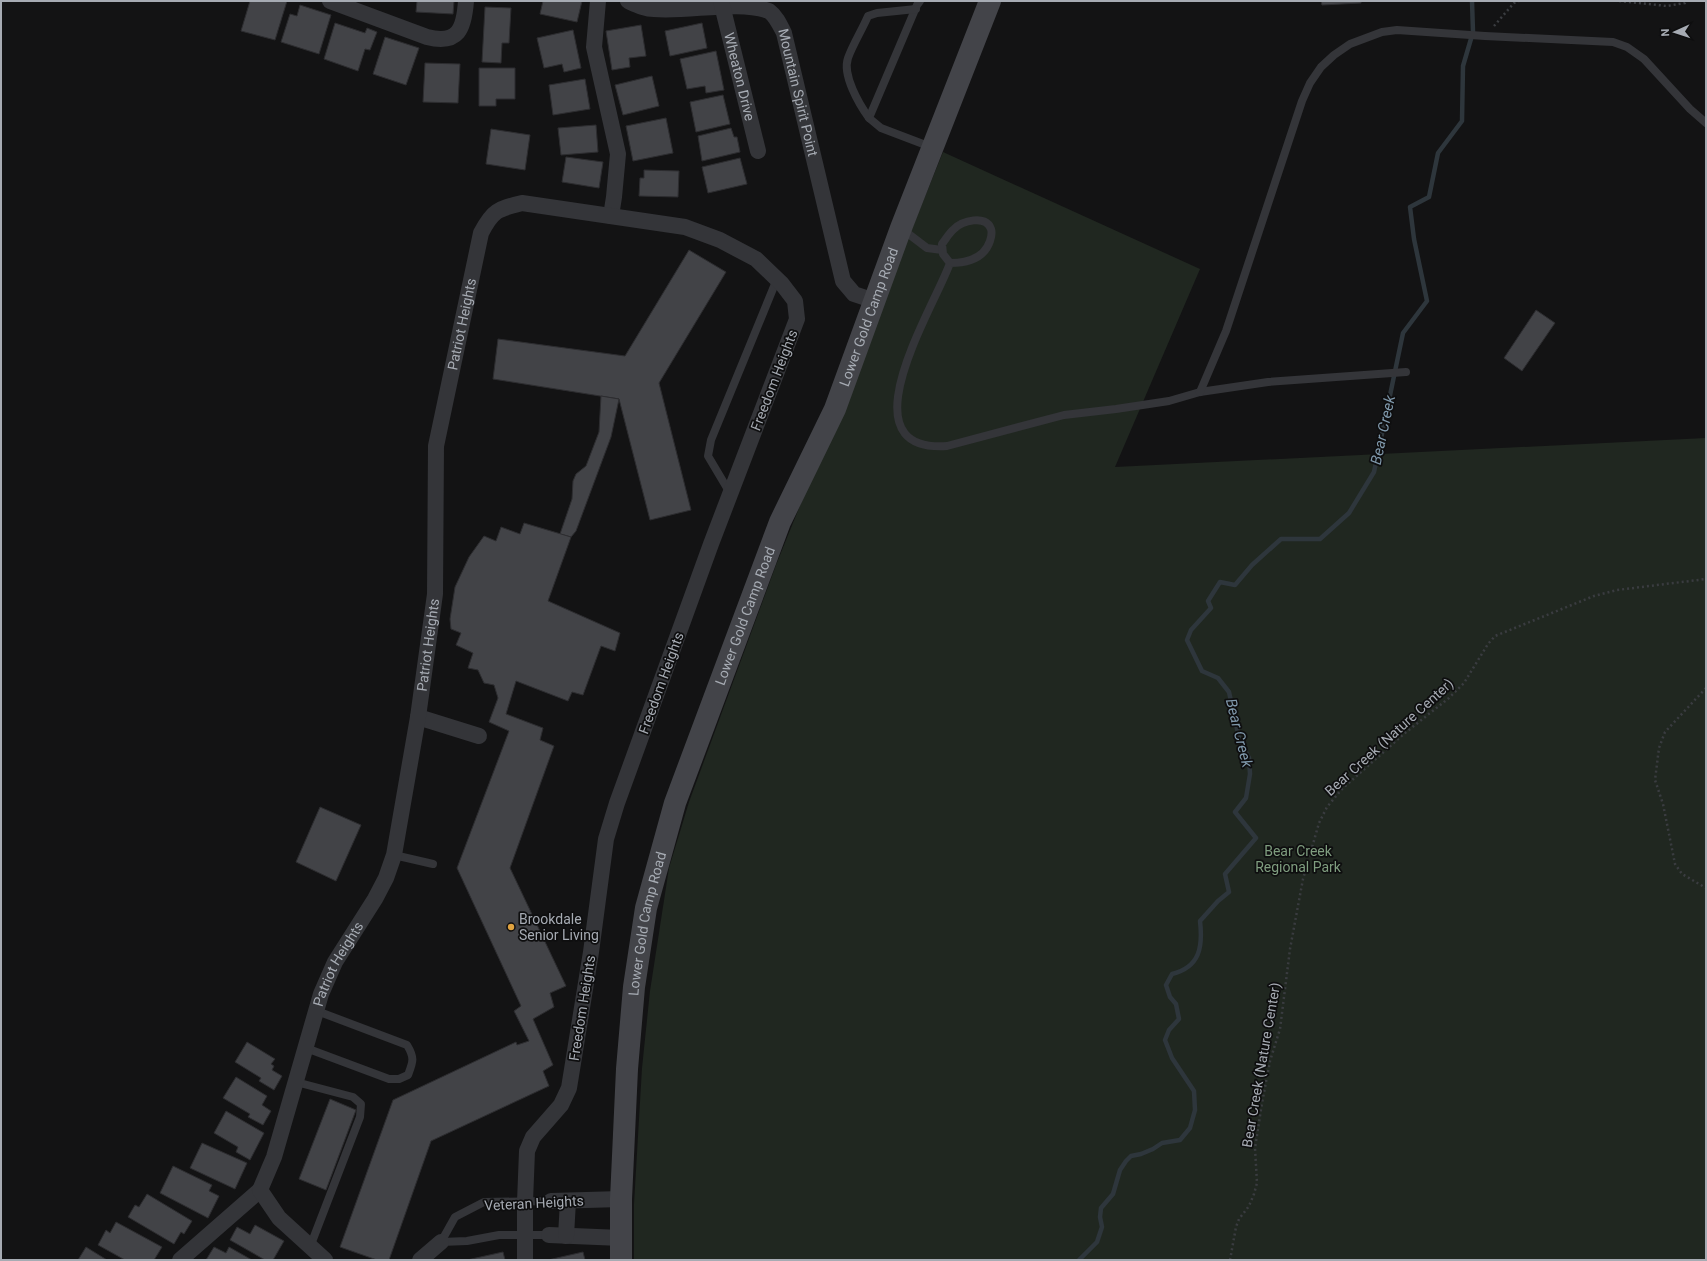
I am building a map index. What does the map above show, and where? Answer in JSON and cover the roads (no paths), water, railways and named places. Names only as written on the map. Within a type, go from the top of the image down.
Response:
[{"type":"street","points":[[333,2],[427,37],[443,39],[456,36],[463,23],[466,1]]},
{"type":"street","points":[[598,1],[594,47],[618,154],[614,197],[618,217]]},
{"type":"street","name":"Mountain Spirit Point","points":[[628,1],[640,7],[654,9],[672,9],[721,2],[750,2],[770,11],[779,22],[784,33],[843,281],[854,294],[875,301]]},
{"type":"street","name":"Lower Gold Camp Road","points":[[621,1260],[621,1199],[627,1069],[634,987],[646,908],[675,803],[780,522],[835,409],[901,228],[990,1]]},
{"type":"street","name":"Wheaton Drive","points":[[721,2],[758,151]]},
{"type":"street","name":"Patriot Heights","points":[[180,1260],[260,1190],[274,1157],[322,994],[336,962],[375,899],[386,878],[394,855],[418,717],[435,594],[436,446],[481,233],[489,217],[504,207],[522,203],[618,217]]},
{"type":"street","name":"Freedom Heights","points":[[525,1260],[527,1152],[533,1137],[561,1105],[569,1088],[591,952],[606,839],[617,803],[730,494],[797,320],[795,301],[777,279],[756,259],[720,240],[685,228],[618,217]]},
{"type":"street","points":[[418,717],[479,736]]},
{"type":"street","points":[[260,1190],[279,1218],[325,1260]]},
{"type":"street","name":"Veteran Heights","points":[[551,1201],[621,1199]]},
{"type":"street","points":[[566,1236],[568,1201]]},
{"type":"street","points":[[549,1235],[621,1238]]},
{"type":"street","name":"Veteran Heights","points":[[420,1260],[441,1242]]},
{"type":"lane","points":[[869,118],[920,1]]},
{"type":"lane","points":[[916,9],[877,13],[868,16],[847,60],[848,77],[858,103],[869,118],[881,128],[932,148]]},
{"type":"lane","points":[[1200,392],[1226,331],[1302,101],[1310,82],[1321,67],[1334,55],[1350,44],[1382,32],[1397,30],[1461,35],[1613,42],[1626,47],[1644,59],[1690,110],[1706,123]]},
{"type":"lane","points":[[978,220],[987,223],[992,230],[988,248],[981,255],[965,262],[950,263],[943,254],[942,244],[954,228],[968,221],[978,220]]},
{"type":"lane","points":[[901,228],[927,248],[942,250]]},
{"type":"lane","points":[[950,263],[944,280],[910,352],[897,397],[896,411],[898,422],[904,432],[911,439],[921,444],[933,447],[947,446],[1064,415],[1116,409],[1169,400],[1200,392],[1268,382],[1406,372]]},
{"type":"lane","points":[[730,494],[708,456],[711,440],[777,279]]},
{"type":"lane","points":[[394,855],[433,864]]},
{"type":"lane","points":[[306,1048],[389,1079],[399,1079],[408,1075],[413,1061],[412,1052],[407,1045],[317,1011]]},
{"type":"lane","points":[[296,1082],[353,1097],[361,1104],[360,1117],[310,1247]]},
{"type":"lane","name":"Veteran Heights","points":[[441,1242],[455,1217],[484,1202],[551,1201]]},
{"type":"lane","points":[[441,1242],[467,1241],[499,1235],[549,1235]]},
{"type":"waterway","name":"Bear Creek","points":[[1079,1260],[1097,1242],[1102,1227],[1100,1217],[1101,1208],[1113,1194],[1120,1170],[1126,1161],[1131,1156],[1153,1149],[1162,1143],[1180,1140],[1190,1128],[1195,1110],[1194,1091],[1172,1058],[1165,1040],[1169,1030],[1179,1019],[1176,1004],[1170,997],[1166,985],[1172,974],[1189,966],[1198,955],[1201,939],[1200,921],[1218,901],[1229,892],[1225,874],[1256,838],[1235,812],[1246,798],[1250,774],[1249,758],[1239,738],[1229,692],[1218,678],[1202,671],[1187,640],[1191,630],[1211,608],[1208,601],[1220,582],[1235,585],[1252,565],[1281,539],[1320,539],[1349,513],[1374,472],[1403,333],[1427,301],[1414,239],[1410,207],[1429,197],[1438,153],[1462,121],[1463,66],[1473,32],[1472,1]]},
{"type":"place","name":"Brookdale Senior Living","points":[[511,927]]},
{"type":"park label","name":"Bear Creek Regional Park","points":[[1298,860]]}]
